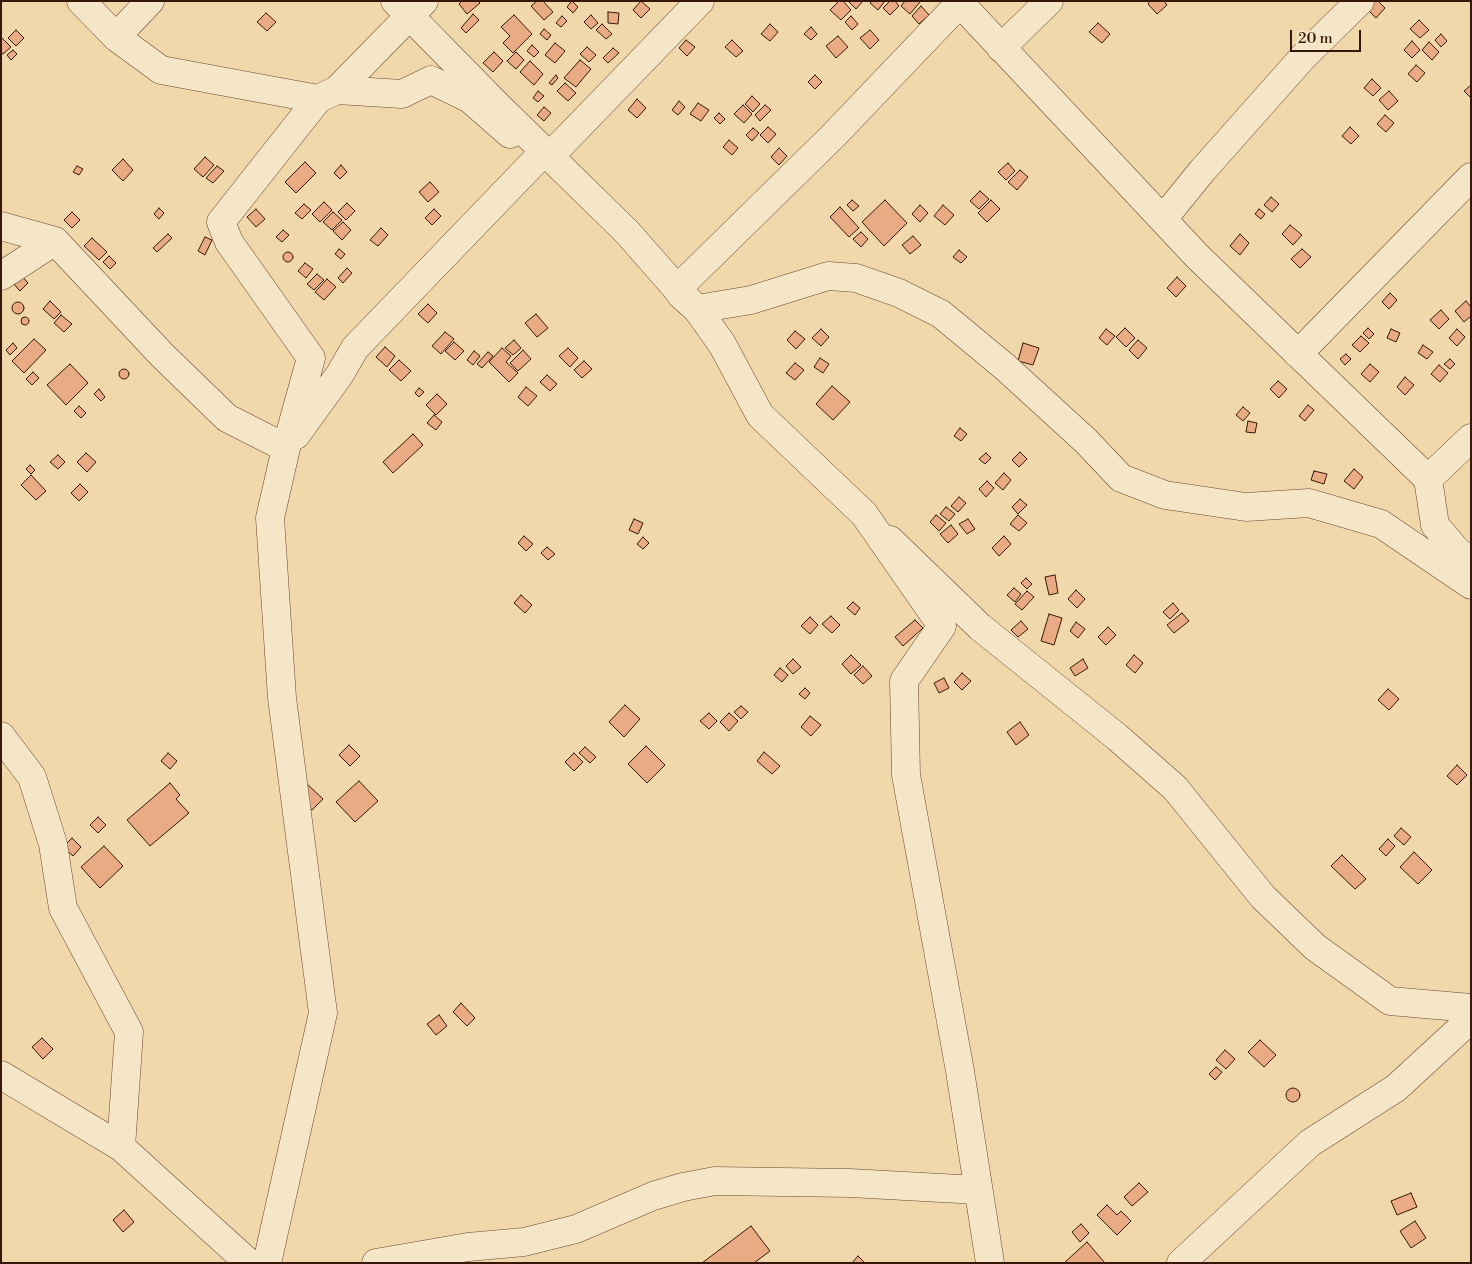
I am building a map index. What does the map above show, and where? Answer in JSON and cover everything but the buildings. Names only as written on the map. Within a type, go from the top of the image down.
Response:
[{"type":"street","points":[[81,1],[116,37],[161,70],[328,95],[402,94],[431,80],[470,99],[544,157],[627,232],[697,309],[722,344],[760,414],[980,627],[1117,737],[1174,788],[1264,897],[1315,947],[1390,1001],[1471,1008]]},
{"type":"street","points":[[116,37],[150,1]]},
{"type":"street","points":[[286,448],[340,374],[355,348],[700,1]]},
{"type":"street","points":[[1001,48],[1049,1]]},
{"type":"street","points":[[1162,220],[1202,171],[1304,56],[1360,1]]},
{"type":"street","points":[[677,289],[833,136],[959,2],[1197,256],[1428,479],[1436,525],[1457,550],[1471,561]]},
{"type":"street","points":[[1,1075],[121,1147],[251,1262],[323,1014],[282,698],[270,518],[286,448],[311,358],[229,242],[221,222],[328,95],[409,6],[544,157],[560,184],[697,309]]},
{"type":"street","points":[[1298,354],[1471,177]]},
{"type":"street","points":[[1,226],[55,241],[162,355],[227,418],[286,448]]},
{"type":"street","points":[[1,276],[55,241]]},
{"type":"street","points":[[697,309],[751,300],[828,276],[856,278],[899,292],[941,314],[1086,441],[1121,478],[1165,495],[1246,507],[1309,503],[1382,524],[1471,585]]},
{"type":"street","points":[[1428,479],[1471,438]]},
{"type":"street","points":[[864,514],[942,626],[904,681],[906,775],[960,1071],[990,1263]]},
{"type":"street","points":[[1,736],[32,777],[53,844],[63,908],[129,1032],[121,1147]]},
{"type":"street","points":[[1181,1263],[1310,1143],[1396,1088],[1471,1019]]},
{"type":"street","points":[[376,1263],[468,1247],[524,1242],[576,1229],[653,1196],[683,1187],[716,1182],[850,1182],[978,1190]]}]
